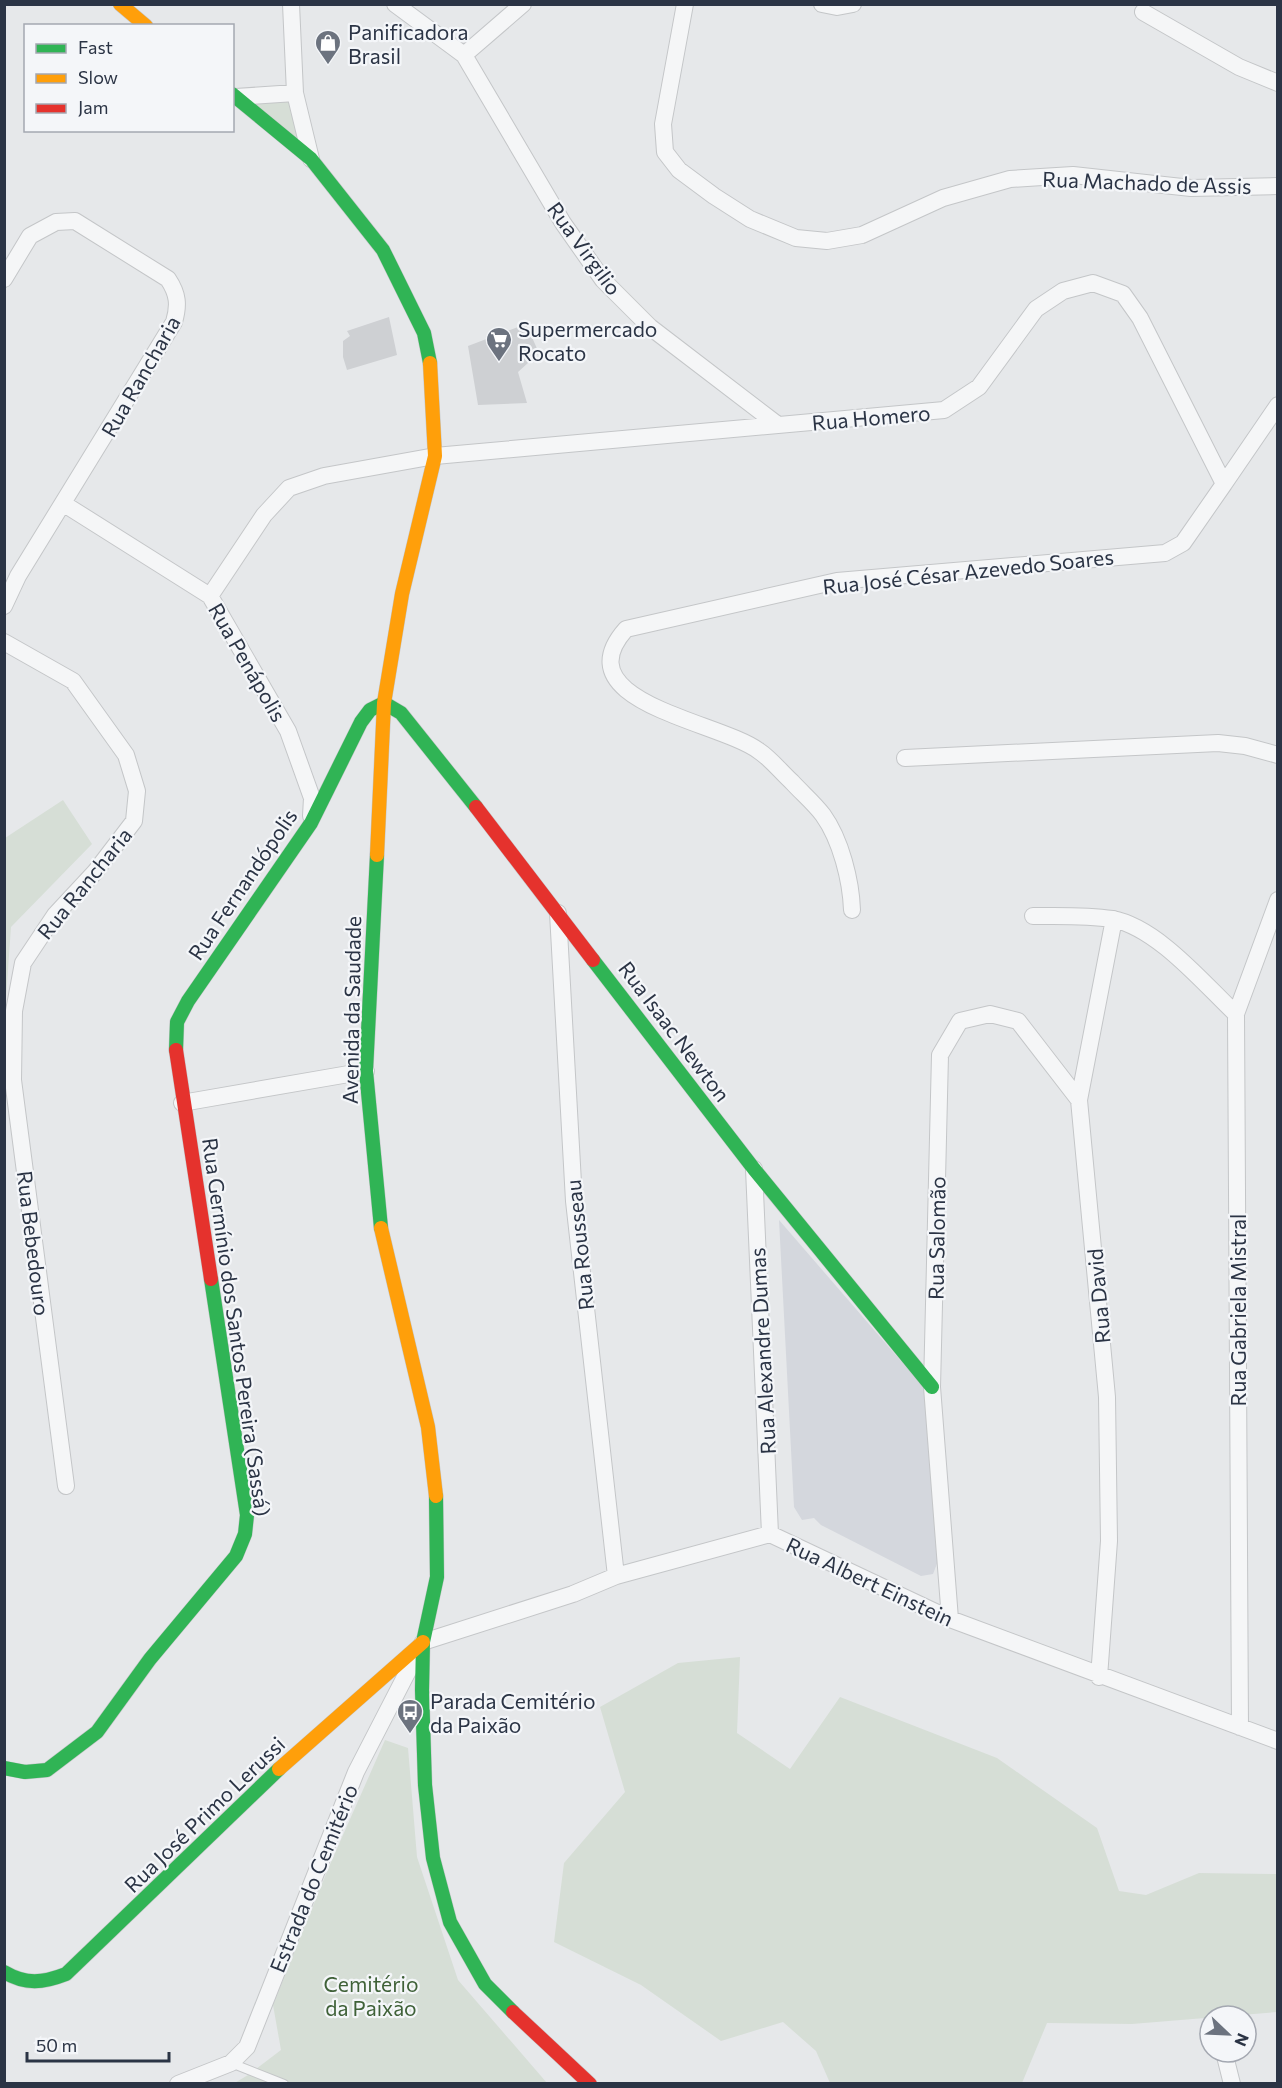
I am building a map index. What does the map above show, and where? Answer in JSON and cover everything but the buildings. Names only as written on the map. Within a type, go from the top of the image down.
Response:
[{"type":"street","points":[[120,4],[144,24]]},
{"type":"street","points":[[291,4],[295,93],[311,159]]},
{"type":"street","points":[[395,4],[464,55],[523,4]]},
{"type":"street","name":"Rua Machado de Assis","points":[[685,4],[663,124],[665,152],[679,170],[714,196],[750,219],[796,238],[827,241],[862,235],[943,198],[1011,179],[1073,175],[1191,188],[1278,186]]},
{"type":"street","points":[[822,4],[837,7],[853,4]]},
{"type":"street","points":[[1143,12],[1239,68],[1278,83]]},
{"type":"street","name":"Rua Virgilio","points":[[464,55],[563,223],[603,280],[650,327],[778,426]]},
{"type":"street","points":[[234,95],[295,93]]},
{"type":"street","name":"Avenida da Saudade","points":[[234,95],[311,159],[383,250],[424,333],[432,373],[435,456],[402,594],[384,703],[366,1071],[376,1196],[383,1239],[428,1427],[436,1494],[436,1577],[423,1642],[425,1785],[433,1858],[450,1922],[485,1984],[538,2038],[591,2084]]},
{"type":"street","name":"Rua Rancharia","points":[[4,279],[30,236],[56,222],[75,221],[168,279],[176,291],[178,308],[174,322],[18,576],[4,606]]},
{"type":"street","name":"Rua Homero","points":[[210,596],[264,515],[289,488],[324,476],[435,456],[944,410],[979,387],[1036,309],[1063,291],[1094,283],[1123,294],[1140,318],[1224,484]]},
{"type":"street","points":[[1224,484],[1278,405]]},
{"type":"street","name":"Rua José César Azevedo Soares","points":[[852,910],[852,896],[840,850],[824,816],[759,750],[730,734],[640,702],[619,684],[609,663],[614,643],[626,629],[837,581],[1165,553],[1183,543],[1224,484]]},
{"type":"street","name":"Rua Penápolis","points":[[64,504],[210,596],[288,731],[312,798],[311,822]]},
{"type":"street","name":"Rua Rancharia","points":[[4,642],[72,681],[126,755],[137,791],[134,821],[95,872],[55,915],[23,963]]},
{"type":"street","name":"Rua Fernandópolis","points":[[182,1103],[176,1055],[177,1022],[195,991],[311,822],[361,722],[370,710],[384,703]]},
{"type":"street","name":"Rua Isaac Newton","points":[[384,703],[401,713],[414,726],[754,1169],[932,1387]]},
{"type":"street","points":[[905,758],[1218,743],[1245,746],[1278,755]]},
{"type":"street","name":"Rua Gabriela Mistral","points":[[1240,1727],[1236,1014],[1278,900]]},
{"type":"street","name":"Rua Rousseau","points":[[558,913],[573,1201],[616,1576]]},
{"type":"street","points":[[1033,916],[1114,920],[1146,933],[1236,1014]]},
{"type":"street","name":"Rua David","points":[[1099,1677],[1109,1541],[1107,1397],[1079,1100],[1114,920]]},
{"type":"street","name":"Rua Bebedouro","points":[[23,963],[14,1011],[13,1080],[66,1486]]},
{"type":"street","name":"Rua Salomão","points":[[950,1619],[932,1387],[940,1055],[960,1021],[990,1014],[1018,1021],[1079,1100]]},
{"type":"street","points":[[182,1103],[366,1071]]},
{"type":"street","name":"Rua Germínio dos Santos Pereira (Sassá)","points":[[4,1768],[25,1772],[47,1770],[97,1732],[150,1659],[236,1557],[245,1534],[247,1515],[182,1103]]},
{"type":"street","name":"Rua Alexandre Dumas","points":[[754,1169],[770,1534]]},
{"type":"street","name":"Rua Albert Einstein","points":[[423,1642],[573,1594],[616,1576],[770,1534],[950,1619],[1099,1677],[1278,1741]]},
{"type":"street","name":"Rua José Primo Lerussi","points":[[4,1972],[24,1982],[40,1985],[66,1974],[273,1774],[423,1642]]},
{"type":"street","name":"Estrada do Cemitério","points":[[178,2084],[231,2062],[247,2047],[273,1976],[356,1772],[423,1642]]},
{"type":"street","points":[[1227,2064],[1232,2084]]},
{"type":"lane","points":[[231,2062],[284,2084]]},
{"type":"shaded area","points":[[779,1220],[926,1390],[938,1561],[933,1574],[921,1576],[821,1525],[814,1518],[802,1520],[794,1507]]},
{"type":"green space","points":[[287,94],[308,155],[242,99]]},
{"type":"green space","points":[[63,800],[92,844],[11,927],[5,1012],[5,838]]},
{"type":"green space","points":[[740,1657],[737,1733],[790,1769],[840,1697],[997,1758],[1097,1828],[1119,1891],[1146,1895],[1199,1873],[1276,1874],[1277,2012],[1258,2014],[1258,2004],[1198,2004],[1198,2019],[1132,2024],[1047,2023],[1022,2083],[830,2083],[816,2051],[783,2022],[721,2041],[641,1985],[554,1942],[564,1863],[625,1792],[600,1707],[678,1663]]},
{"type":"green space","name":"Cemitério da Paixão","points":[[385,1740],[408,1748],[417,1857],[458,1980],[547,2083],[233,2084],[281,2050],[273,2005],[328,1869]]},
{"type":"traffic: fast","points":[[234,96],[311,159],[383,250],[424,333],[430,363]]},
{"type":"traffic: fast","points":[[176,1050],[177,1022],[188,1001],[311,823],[361,722],[370,710],[384,703],[401,713],[476,807]]},
{"type":"traffic: fast","points":[[377,855],[366,1071],[381,1228]]},
{"type":"traffic: fast","points":[[593,960],[754,1169],[932,1387]]},
{"type":"traffic: fast","points":[[4,1768],[25,1772],[47,1770],[97,1732],[150,1659],[236,1556],[245,1534],[247,1515],[211,1279]]},
{"type":"traffic: fast","points":[[436,1496],[437,1577],[423,1642],[422,1690],[425,1785],[433,1858],[450,1922],[485,1984],[513,2012]]},
{"type":"traffic: fast","points":[[4,1972],[27,1981],[42,1981],[66,1974],[279,1769]]},
{"type":"traffic: slow","points":[[120,4],[144,24]]},
{"type":"traffic: slow","points":[[377,855],[384,703],[402,594],[435,456],[430,363]]},
{"type":"traffic: slow","points":[[381,1228],[428,1427],[436,1496]]},
{"type":"traffic: slow","points":[[279,1769],[423,1642]]},
{"type":"traffic: jam","points":[[476,807],[593,960]]},
{"type":"traffic: jam","points":[[176,1050],[211,1279]]},
{"type":"traffic: jam","points":[[513,2012],[590,2084]]},
{"type":"place","name":"Panificadora Brasil","points":[[328,66]]},
{"type":"place","name":"Supermercado Rocato","points":[[499,363]]},
{"type":"place","name":"Parada Cemitério da Paixão","points":[[410,1735]]}]
